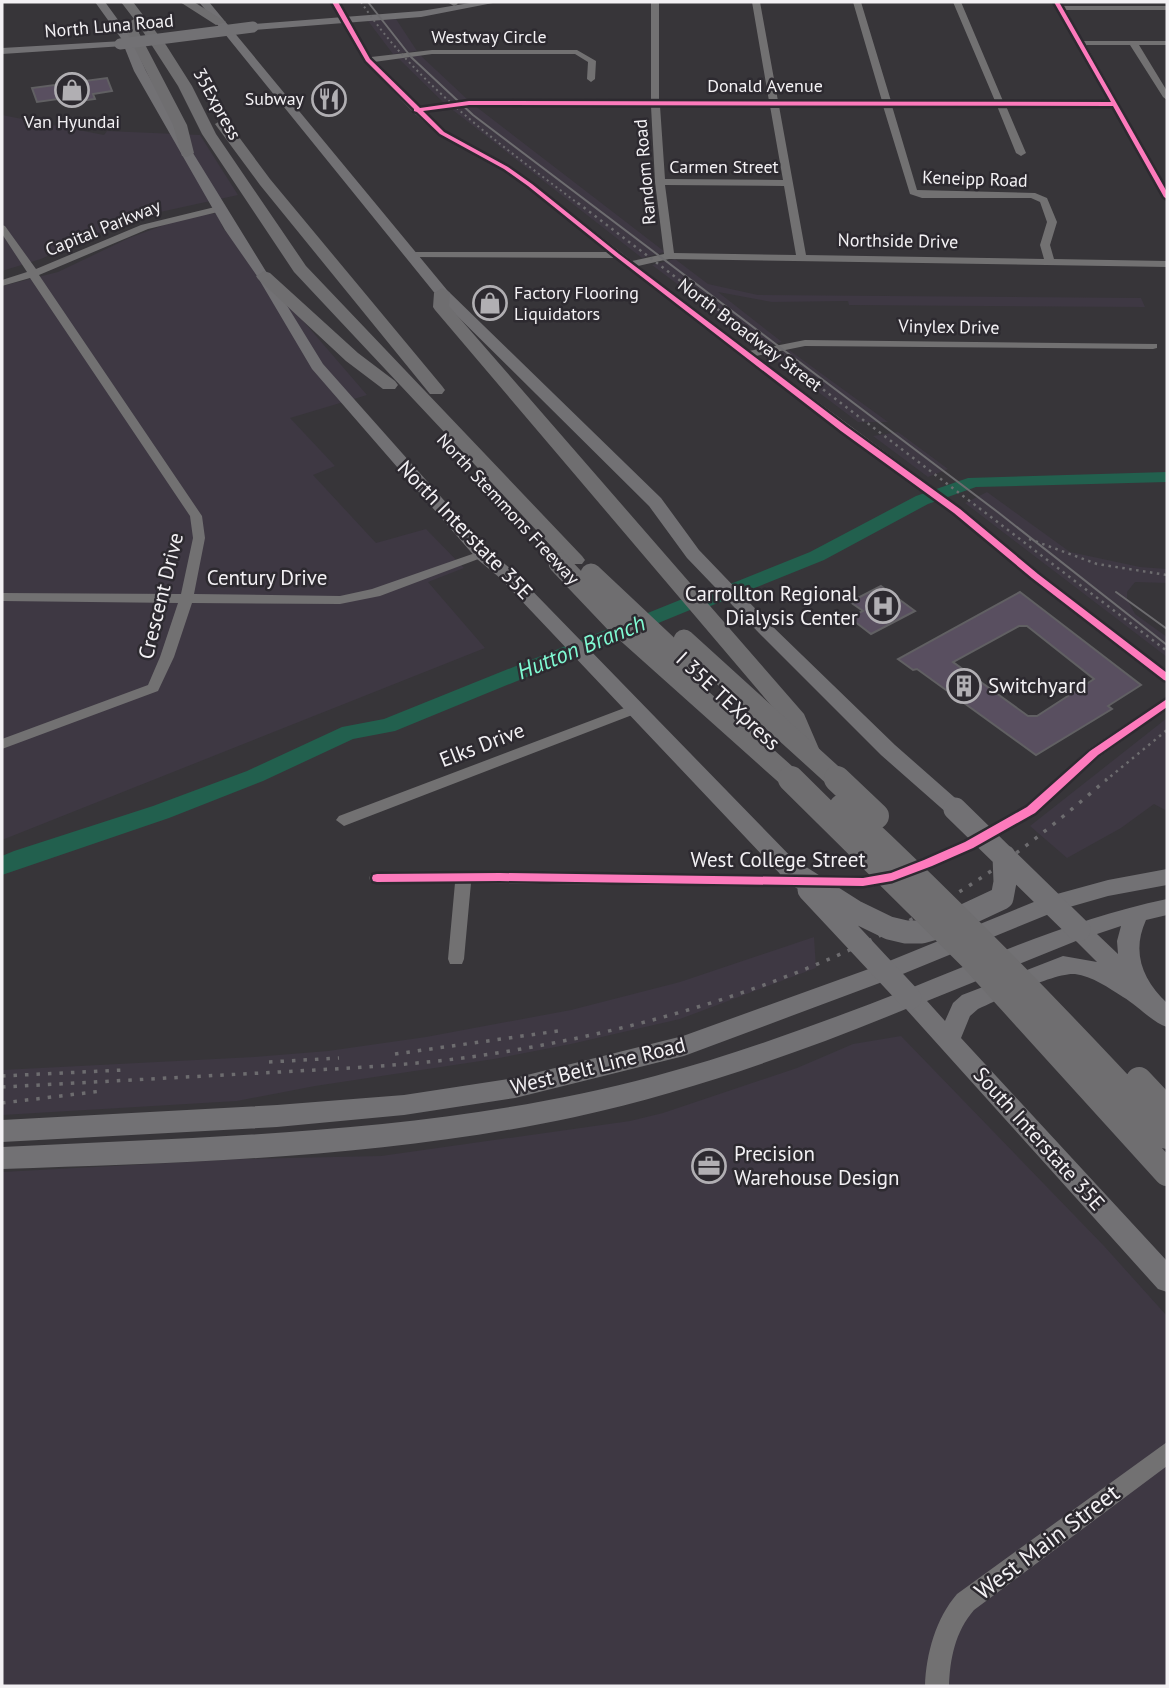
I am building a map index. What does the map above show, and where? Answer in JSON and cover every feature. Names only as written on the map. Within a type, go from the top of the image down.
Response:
[{"type":"highway","name":"North Stemmons Freeway","points":[[117,2],[157,57],[228,187],[293,275],[390,385],[574,559],[808,751],[1004,938],[1167,1110]]},
{"type":"highway","name":"35Express","points":[[127,2],[160,44],[209,134],[271,226]]},
{"type":"highway","name":"North Stemmons Freeway","points":[[142,2],[174,44],[227,133],[574,559],[615,622],[783,771],[971,957],[1167,1173]]},
{"type":"highway","points":[[186,2],[220,22]]},
{"type":"highway","points":[[134,23],[133,33],[180,125],[187,153]]},
{"type":"highway","name":"I 35E TEXpress","points":[[271,226],[300,269],[574,559],[942,899],[1049,1008],[1167,1136]]},
{"type":"highway","points":[[264,276],[352,357],[390,385]]},
{"type":"highway","points":[[442,293],[441,307],[796,720],[808,751]]},
{"type":"main road","name":"North Interstate 35E","points":[[100,2],[127,40],[140,71],[217,206],[264,276],[317,366],[390,453],[483,555],[506,573],[910,998]]},
{"type":"main road","points":[[204,2],[384,226],[412,255],[442,293],[655,502],[701,563],[748,612],[849,712],[1054,903],[1153,1005]]},
{"type":"main road","points":[[342,17],[466,2]]},
{"type":"main road","points":[[342,17],[421,14],[493,2]]},
{"type":"main road","name":"North Luna Road","points":[[2,51],[342,17]]},
{"type":"main road","name":"North Luna Road","points":[[2,44],[118,40]]},
{"type":"main road","points":[[791,871],[885,927],[905,932],[923,932],[1002,898],[1005,882],[1004,856]]},
{"type":"main road","name":"West Belt Line Road","points":[[2,1131],[277,1116],[404,1105],[484,1094],[599,1069],[684,1046],[885,972],[1054,903],[1108,888],[1167,877]]},
{"type":"main road","name":"West Belt Line Road","points":[[2,1158],[286,1143],[406,1133],[489,1121],[655,1086],[726,1064],[910,998],[1079,930],[1139,912],[1167,907]]},
{"type":"main road","points":[[1139,912],[1128,934],[1126,946],[1153,1005]]},
{"type":"main road","points":[[949,1040],[961,1010],[970,1002],[1063,965],[1093,970],[1153,1005]]},
{"type":"main road","name":"South Interstate 35E","points":[[910,998],[1167,1280]]},
{"type":"main road","points":[[404,1105],[406,1133]]},
{"type":"street","name":"North Broadway Street","points":[[335,2],[368,61],[442,133],[522,179],[629,265],[957,511],[1035,576],[1167,678]]},
{"type":"street","name":"Random Road","points":[[655,2],[655,103],[660,182],[669,256]]},
{"type":"street","points":[[756,2],[800,257]]},
{"type":"street","name":"Keneipp Road","points":[[857,2],[913,192],[922,195],[1032,195],[1044,200],[1052,222],[1045,245],[1049,260]]},
{"type":"street","points":[[957,2],[1021,153]]},
{"type":"street","points":[[1059,5],[1167,8]]},
{"type":"street","points":[[1059,5],[1167,197]]},
{"type":"street","points":[[1081,43],[1167,43]]},
{"type":"street","points":[[1133,43],[1163,84],[1167,97]]},
{"type":"street","name":"Westway Circle","points":[[368,61],[432,52],[577,52],[592,61],[591,79]]},
{"type":"street","name":"Donald Avenue","points":[[416,110],[469,103],[1115,104]]},
{"type":"street","points":[[1156,176],[1167,176]]},
{"type":"street","name":"Carmen Street","points":[[660,182],[788,183]]},
{"type":"street","name":"Capital Parkway","points":[[2,283],[137,230],[217,206]]},
{"type":"street","name":"Crescent Drive","points":[[2,228],[196,516],[199,540],[185,598],[162,672],[153,688],[2,744]]},
{"type":"street","points":[[412,255],[617,255]]},
{"type":"street","name":"Northside Drive","points":[[629,265],[669,256],[1049,260],[1167,264]]},
{"type":"street","name":"Capital Parkway","points":[[2,276],[32,272]]},
{"type":"street","name":"Vinylex Drive","points":[[747,355],[805,343],[1153,346]]},
{"type":"street","name":"Century Drive","points":[[2,597],[355,598],[483,555]]},
{"type":"street","name":"West College Street","points":[[377,878],[863,882],[892,877],[969,845],[1031,810],[1094,753],[1167,702]]},
{"type":"street","name":"Elks Drive","points":[[344,820],[635,709]]},
{"type":"street","points":[[456,959],[464,877]]},
{"type":"street","name":"West Main Street","points":[[937,1686],[937,1672],[945,1640],[961,1607],[982,1588],[1167,1453]]},
{"type":"shaded area","points":[[396,19],[417,51],[393,54],[368,21]]},
{"type":"shaded area","points":[[420,55],[468,100],[444,103],[398,58]]},
{"type":"shaded area","points":[[474,105],[665,252],[642,258],[449,107]]},
{"type":"shaded area","points":[[2,115],[104,135],[107,131],[200,135],[238,195],[151,214],[96,234],[41,259],[2,271]]},
{"type":"shaded area","points":[[217,213],[223,228],[367,395],[290,418],[335,466],[313,475],[376,543],[426,529],[464,568],[428,582],[485,648],[2,840],[2,286],[58,272],[129,238],[183,218]]},
{"type":"shaded area","points":[[675,259],[708,284],[758,295],[1141,298],[1145,307],[849,305],[848,301],[772,302],[718,292],[782,342],[760,346],[652,265]]},
{"type":"shaded area","points":[[789,350],[888,422],[858,422],[769,355]]},
{"type":"shaded area","points":[[898,432],[948,469],[928,477],[873,436]]},
{"type":"shaded area","points":[[987,492],[1070,552],[1140,567],[1167,569],[1167,583],[1135,582],[1127,592],[1127,599],[1135,614],[1167,637],[1167,657],[965,503]]},
{"type":"shaded area","points":[[1167,718],[1167,811],[1154,804],[1121,828],[1067,858],[1030,826]]},
{"type":"shaded area","points":[[814,937],[816,968],[680,1019],[571,1044],[237,1101],[2,1115],[2,1070],[254,1057],[328,1051],[426,1037],[571,1010],[680,982]]},
{"type":"shaded area","points":[[901,1036],[1104,1246],[1167,1316],[1167,1686],[2,1686],[2,1172],[243,1159],[381,1156],[630,1121],[663,1113],[797,1068],[853,1044]]},
{"type":"building","name":"Van Hyundai","points":[[107,78],[112,91],[93,94],[95,99],[66,103],[65,98],[37,102],[32,88]]},
{"type":"building","name":"Carrollton Regional Dialysis Center","points":[[881,586],[915,611],[871,634],[850,618],[863,611],[850,602]]},
{"type":"building","points":[[1020,592],[1141,685],[1108,706],[1112,709],[1036,755],[917,669],[913,670],[898,659]],"holes":[[[1019,626],[1027,626],[1094,679],[1037,716],[1028,716],[953,662]]]},
{"type":"waterway","name":"Hutton Branch","points":[[2,866],[161,812],[255,776],[349,732],[388,726],[687,604],[701,603],[817,556],[922,500],[974,482],[1167,477]]},
{"type":"tram line","points":[[368,2],[411,57],[473,115],[999,513],[1167,645]]},
{"type":"tram line","points":[[1116,592],[1167,629]]},
{"type":"railway","points":[[361,2],[383,32],[434,87],[490,136],[580,205]]},
{"type":"railway","points":[[578,203],[1167,651]]},
{"type":"railway","points":[[1029,539],[1097,564],[1167,575]]},
{"type":"railway","points":[[1105,781],[1167,730]]},
{"type":"railway","points":[[2,1087],[438,1061],[551,1043],[670,1015],[786,977],[898,927],[951,897],[1012,856],[1107,779]]},
{"type":"railway","points":[[395,1054],[558,1031]]},
{"type":"railway","points":[[269,1062],[339,1058]]},
{"type":"railway","points":[[2,1076],[123,1070]]},
{"type":"railway","points":[[2,1103],[102,1091]]},
{"type":"cycle path","points":[[335,2],[368,60],[442,133],[506,168],[530,185],[844,429],[957,511],[1035,576],[1167,678]]},
{"type":"cycle path","points":[[1057,2],[1167,197]]},
{"type":"cycle path","points":[[416,110],[469,103],[1115,104]]},
{"type":"cycle path","points":[[377,878],[863,882],[892,877],[969,845],[1031,810],[1094,753],[1167,702]]},
{"type":"place","name":"Van Hyundai","points":[[72,90]]},
{"type":"place","name":"Subway","points":[[329,99]]},
{"type":"place","name":"Factory Flooring Liquidators","points":[[490,303]]},
{"type":"place","name":"Carrollton Regional Dialysis Center","points":[[883,606]]},
{"type":"place","name":"Switchyard","points":[[964,686]]},
{"type":"place","name":"Precision Warehouse Design","points":[[709,1166]]}]
